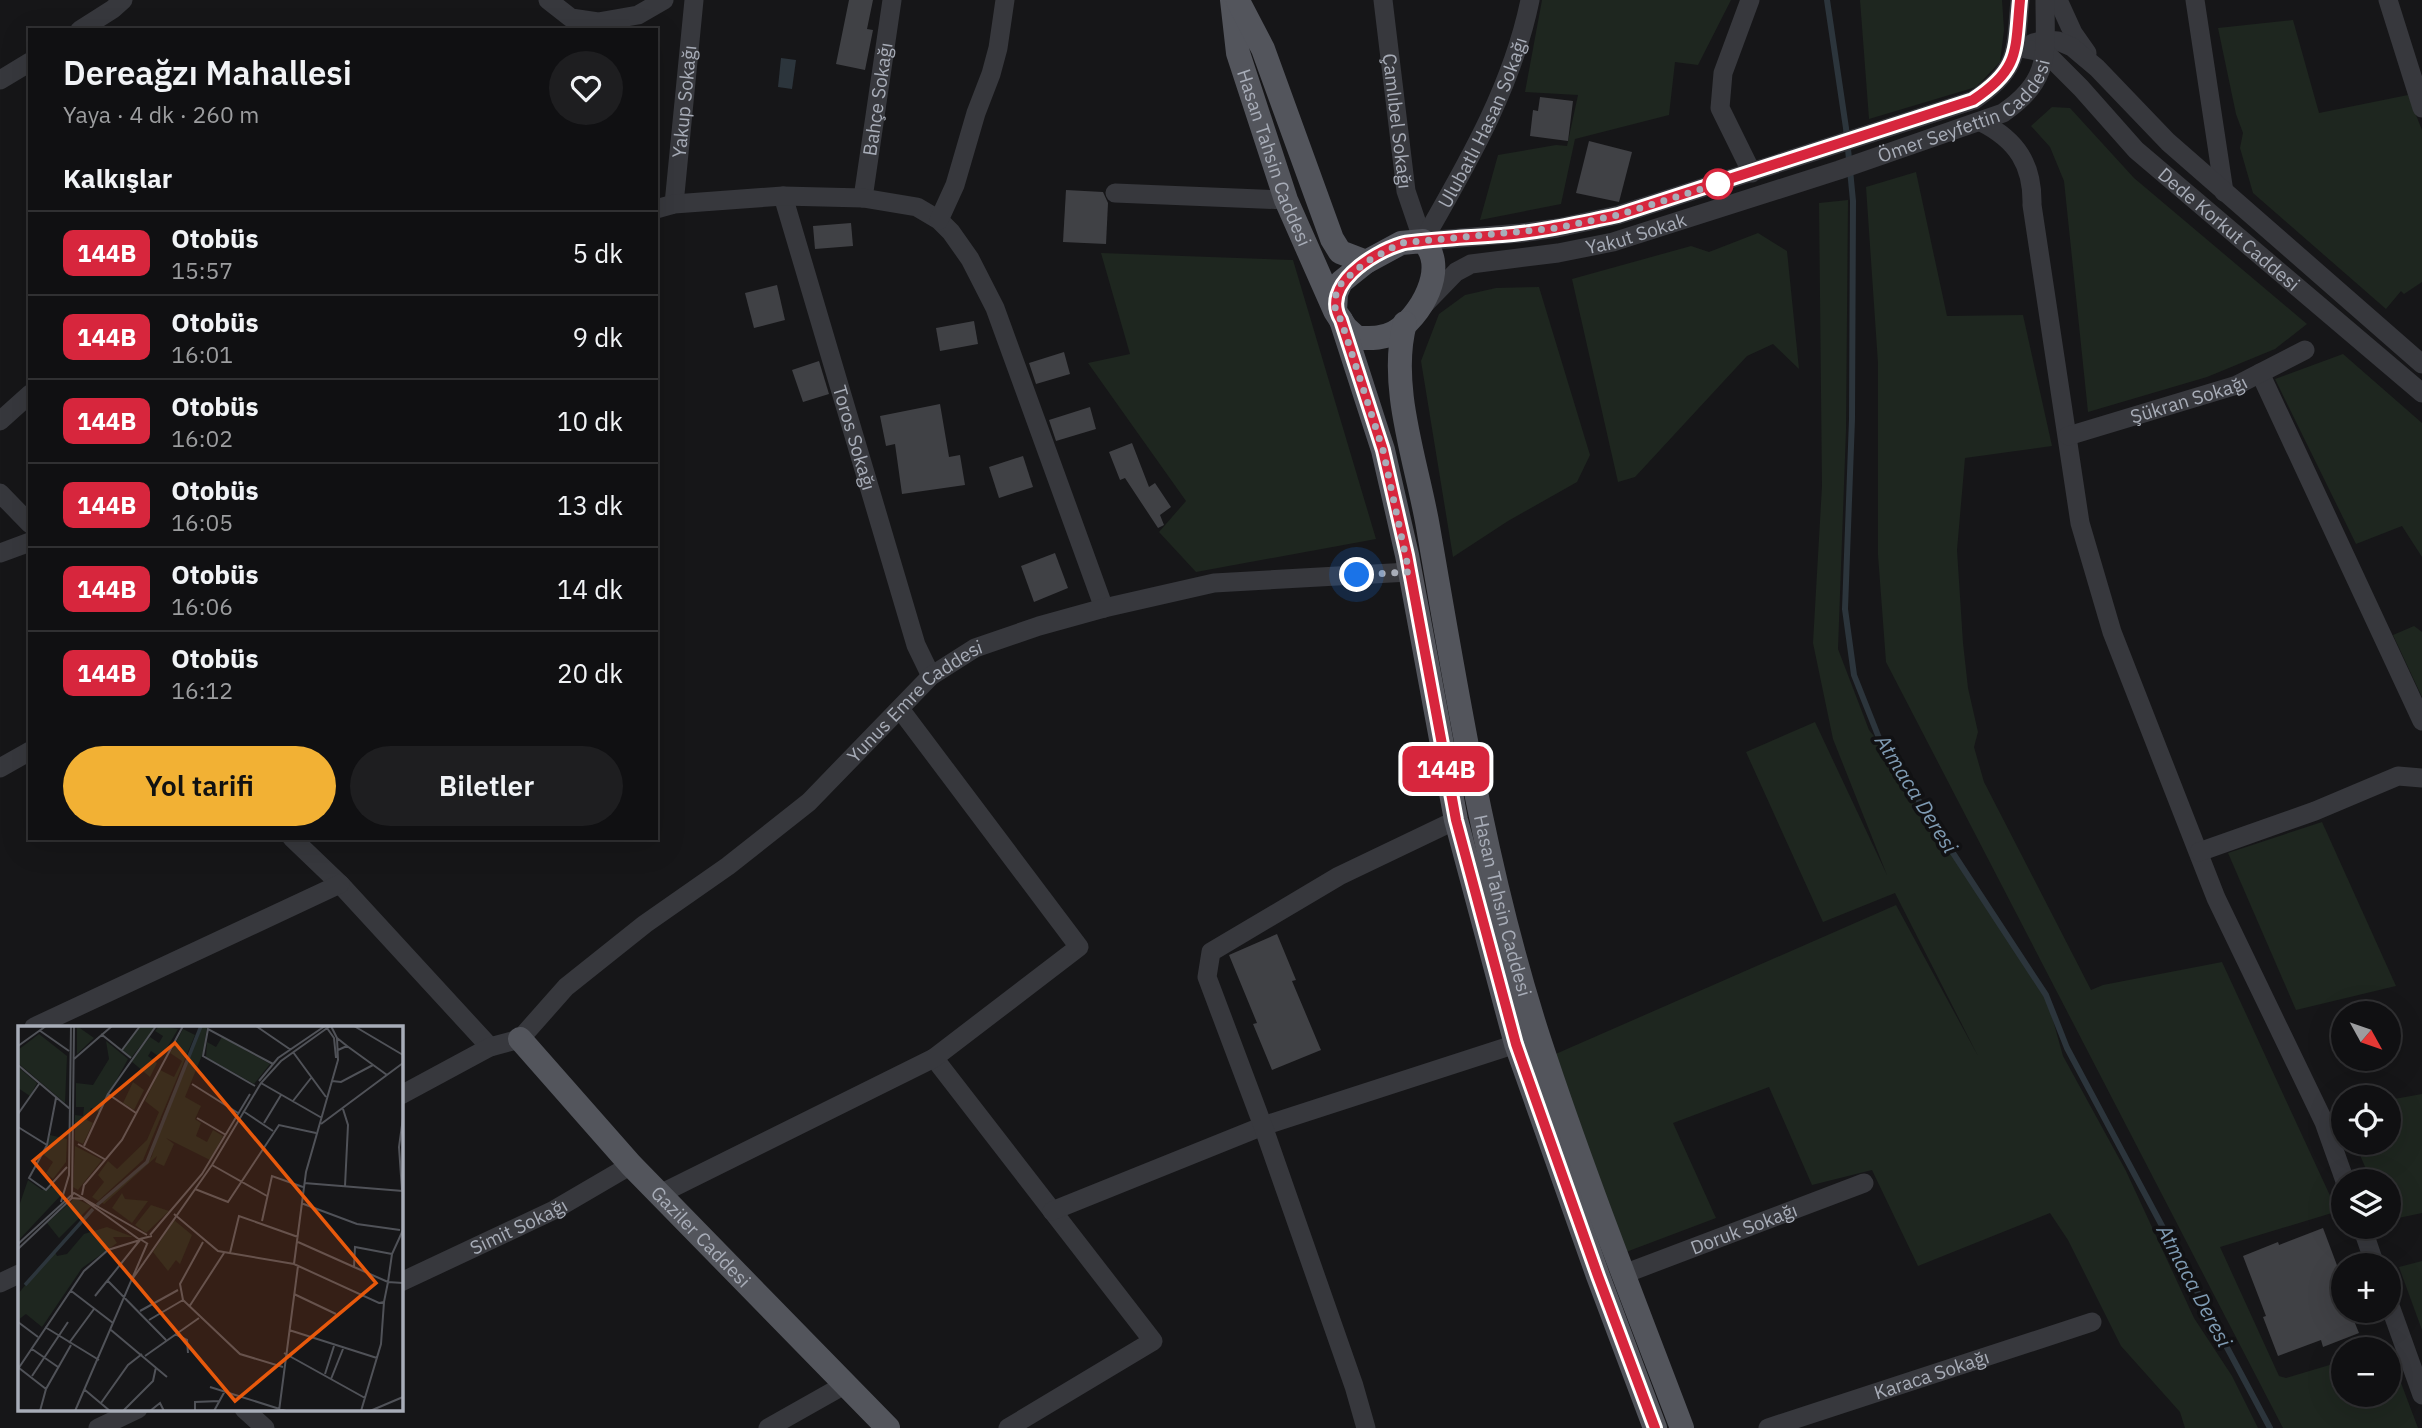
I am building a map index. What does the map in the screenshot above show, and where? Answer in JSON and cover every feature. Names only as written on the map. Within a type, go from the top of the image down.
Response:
[{"type":"main road","name":"Hasan Tahsin Caddesi","points":[[1232,0],[1238,53],[1286,200],[1338,315],[1383,450],[1456,820],[1516,1044],[1593,1263],[1655,1428]]},
{"type":"main road","name":"Hasan Tahsin Caddesi","points":[[1238,0],[1263,50],[1332,239],[1340,252],[1366,262]]},
{"type":"main road","points":[[1423,241],[1430,248],[1433,276],[1412,317],[1397,331],[1380,339],[1357,338],[1338,315],[1336,293],[1342,282],[1366,262],[1401,243],[1423,241]]},
{"type":"main road","name":"Hasan Tahsin Caddesi","points":[[1412,317],[1400,349],[1402,399],[1427,519],[1479,807],[1539,1038],[1682,1428]]},
{"type":"main road","name":"Gaziler Caddesi","points":[[520,1039],[631,1165],[888,1428]]},
{"type":"street","points":[[548,0],[571,18],[597,22],[638,15],[664,0]]},
{"type":"street","name":"Yakup Sokağı","points":[[665,206],[694,0]]},
{"type":"street","name":"Bahçe Sokağı","points":[[863,198],[892,0]]},
{"type":"street","points":[[939,220],[955,185],[976,113],[991,74],[1005,0]]},
{"type":"street","name":"Çamlıbel Sokağı","points":[[1382,0],[1406,191],[1423,241]]},
{"type":"street","name":"Ulubatlı Hasan Sokağı","points":[[1423,241],[1479,143],[1511,67],[1530,0]]},
{"type":"street","points":[[1751,0],[1723,73],[1720,108],[1752,173]]},
{"type":"street","name":"Ömer Seyfettin Caddesi","points":[[2015,47],[2020,0]]},
{"type":"street","name":"Ömer Seyfettin Caddesi","points":[[1863,162],[1981,122],[2017,104],[2032,86],[2045,46],[2045,0]]},
{"type":"street","points":[[2057,0],[2073,33],[2097,68]]},
{"type":"street","points":[[2195,0],[2224,192]]},
{"type":"street","points":[[2388,0],[2422,108]]},
{"type":"street","points":[[83,28],[115,3]]},
{"type":"street","points":[[2015,47],[2045,46],[2058,41],[2072,47],[2097,68]]},
{"type":"street","name":"Dede Korkut Caddesi","points":[[2045,46],[2136,150],[2422,393]]},
{"type":"street","name":"Yakut Sokak","points":[[1423,241],[1557,228],[1618,215],[1860,138],[1973,100],[2003,77],[2012,63],[2015,47]]},
{"type":"street","points":[[0,80],[28,63]]},
{"type":"street","name":"Dede Korkut Caddesi","points":[[2097,68],[2168,142],[2422,364]]},
{"type":"street","points":[[1981,122],[2007,138],[2020,154],[2033,183],[2032,205],[2080,523],[2112,632],[2216,898],[2324,1122],[2341,1169]]},
{"type":"street","name":"Yakut Sokak","points":[[1412,317],[1456,272],[1471,264],[1558,253],[1613,242],[1863,162]]},
{"type":"street","points":[[1115,193],[1286,200]]},
{"type":"street","points":[[665,206],[783,196],[863,198],[917,207],[939,220],[962,246],[978,271],[995,308],[1104,608]]},
{"type":"street","name":"Toros Sokağı","points":[[783,196],[916,645],[932,676]]},
{"type":"street","name":"Şükran Sokağı","points":[[2068,436],[2237,385],[2305,350]]},
{"type":"street","points":[[2260,373],[2422,721]]},
{"type":"street","points":[[0,421],[28,396]]},
{"type":"street","points":[[0,493],[28,522]]},
{"type":"street","points":[[0,553],[28,543]]},
{"type":"street","name":"Yunus Emre Caddesi","points":[[520,1039],[566,987],[645,924],[728,866],[809,802],[932,676],[975,648],[1104,608],[1214,583],[1409,572]]},
{"type":"street","points":[[660,1194],[934,1058],[1079,947],[900,709]]},
{"type":"street","points":[[0,768],[28,752]]},
{"type":"street","points":[[2199,852],[2315,811],[2398,776],[2422,778]]},
{"type":"street","points":[[1366,1428],[1354,1385],[1263,1126],[1207,977],[1211,952],[1339,876],[1456,820]]},
{"type":"street","points":[[294,840],[340,884],[490,1047]]},
{"type":"street","points":[[35,1026],[340,884]]},
{"type":"street","points":[[402,1094],[490,1047],[520,1039]]},
{"type":"street","points":[[1052,1212],[1263,1126],[1516,1044]]},
{"type":"street","points":[[934,1058],[1153,1341],[1008,1428]]},
{"type":"street","name":"Simit Sokağı","points":[[402,1282],[554,1210],[631,1165]]},
{"type":"street","name":"Doruk Sokağı","points":[[1624,1274],[1864,1183]]},
{"type":"street","points":[[0,1283],[18,1274]]},
{"type":"street","name":"Karaca Sokağı","points":[[1768,1428],[2092,1322]]},
{"type":"street","points":[[2396,1323],[2422,1395]]},
{"type":"street","points":[[768,1428],[846,1384]]},
{"type":"street","points":[[98,1428],[136,1410]]},
{"type":"street","points":[[245,1410],[265,1428]]},
{"type":"shaded area","points":[[1542,0],[1731,0],[1698,65],[1675,62],[1669,115],[1575,139],[1561,204],[1480,220],[1498,155],[1556,145],[1567,146],[1578,95],[1525,92]]},
{"type":"shaded area","points":[[1860,0],[2002,0],[2004,30],[2000,62],[1976,87],[1869,119]]},
{"type":"shaded area","points":[[2293,20],[2319,113],[2408,95],[2422,130],[2422,282],[2404,294],[2401,291],[2386,309],[2253,193],[2240,148],[2243,133],[2236,114],[2218,28]]},
{"type":"shaded area","points":[[781,58],[796,60],[792,89],[778,87]]},
{"type":"shaded area","points":[[2052,107],[2070,108],[2134,178],[2307,324],[2275,349],[2207,377],[2088,412],[2064,181],[2050,147],[2031,126]]},
{"type":"shaded area","points":[[1916,172],[1947,316],[2023,315],[2052,446],[1965,458],[1957,550],[1968,688],[1978,732],[1974,747],[1984,782],[2091,990],[2103,985],[2222,962],[2331,1198],[2331,1213],[2220,1247],[2279,1376],[2286,1378],[2331,1365],[2331,1407],[2401,1407],[2401,1383],[2418,1428],[2283,1428],[1886,662],[1878,555],[1878,363],[1866,187]]},
{"type":"shaded area","points":[[1848,200],[1846,430],[1838,649],[1869,730],[1886,751],[2046,995],[2063,1056],[2126,1171],[2194,1318],[2232,1376],[2258,1428],[2185,1428],[2180,1412],[2121,1346],[2068,1240],[2050,1213],[1918,1266],[1872,1170],[1812,1185],[1769,1087],[1673,1123],[1716,1218],[1626,1252],[1551,1056],[1896,905],[1978,1056],[1895,893],[1823,922],[1746,752],[1815,722],[1887,875],[1833,739],[1813,643],[1822,486],[1819,203]]},
{"type":"shaded area","points":[[1758,233],[1787,251],[1799,369],[1773,344],[1747,356],[1635,477],[1618,482],[1572,279],[1691,246],[1709,252]]},
{"type":"shaded area","points":[[1101,253],[1293,260],[1376,539],[1196,572],[1159,532],[1186,501],[1088,363],[1130,354]]},
{"type":"shaded area","points":[[1539,287],[1590,455],[1577,482],[1508,521],[1453,557],[1421,361],[1439,314],[1465,295],[1496,288]]},
{"type":"shaded area","points":[[2343,354],[2422,423],[2422,557],[2402,526],[2356,544],[2275,379]]},
{"type":"shaded area","points":[[2414,626],[2422,632],[2422,697],[2393,635]]},
{"type":"shaded area","points":[[2322,822],[2396,986],[2296,1010],[2228,853]]},
{"type":"shaded area","points":[[2422,1094],[2422,1213],[2401,1217],[2401,1169],[2366,1169],[2360,1155],[2401,1155],[2401,1098]]},
{"type":"shaded area","points":[[2422,1261],[2422,1330],[2401,1272],[2401,1266]]},
{"type":"building","points":[[849,0],[873,0],[867,29],[873,30],[865,70],[836,64]]},
{"type":"building","points":[[1540,97],[1573,101],[1568,141],[1530,136],[1533,110],[1538,111]]},
{"type":"building","points":[[1589,141],[1632,152],[1619,202],[1576,193]]},
{"type":"building","points":[[1066,190],[1103,192],[1108,203],[1106,244],[1063,242]]},
{"type":"building","points":[[851,223],[853,246],[815,249],[813,226]]},
{"type":"building","points":[[777,285],[785,320],[754,328],[745,293]]},
{"type":"building","points":[[974,321],[978,344],[940,351],[936,328]]},
{"type":"building","points":[[1064,352],[1070,374],[1036,384],[1029,363]]},
{"type":"building","points":[[819,361],[829,394],[803,402],[792,370]]},
{"type":"building","points":[[940,404],[949,457],[960,455],[965,485],[902,494],[895,444],[886,446],[880,416]]},
{"type":"building","points":[[1090,407],[1096,429],[1056,441],[1049,420]]},
{"type":"building","points":[[1132,443],[1149,487],[1155,483],[1171,507],[1160,515],[1164,525],[1158,528],[1125,478],[1120,480],[1109,452]]},
{"type":"building","points":[[1023,456],[1033,487],[999,498],[989,467]]},
{"type":"building","points":[[1055,553],[1068,588],[1034,602],[1021,566]]},
{"type":"building","points":[[1277,934],[1296,980],[1292,981],[1321,1050],[1272,1070],[1253,1024],[1257,1023],[1229,955]]},
{"type":"building","points":[[2323,1228],[2332,1253],[2331,1323],[2355,1323],[2359,1333],[2349,1337],[2331,1337],[2331,1344],[2323,1347],[2321,1340],[2278,1356],[2243,1256],[2278,1242],[2279,1245]]},
{"type":"waterway","name":"Atmaca Deresi","points":[[1827,0],[1846,128],[1853,201],[1852,419],[1845,609],[1854,675],[1881,743],[2046,995],[2067,1048],[2270,1428]]},
{"type":"bus line","name":"144B","points":[[1655,1428],[1516,1044],[1456,820],[1407,555],[1383,450],[1341,320],[1335,311],[1336,293],[1342,282],[1366,262],[1401,243],[1521,233],[1618,215],[1955,108],[1991,89],[2012,63],[2020,0]]},
{"type":"route","points":[[1357,575],[1409,572],[1383,450],[1341,320],[1335,311],[1336,293],[1342,282],[1366,262],[1401,243],[1557,228],[1618,215],[1727,181],[1718,184]]}]
